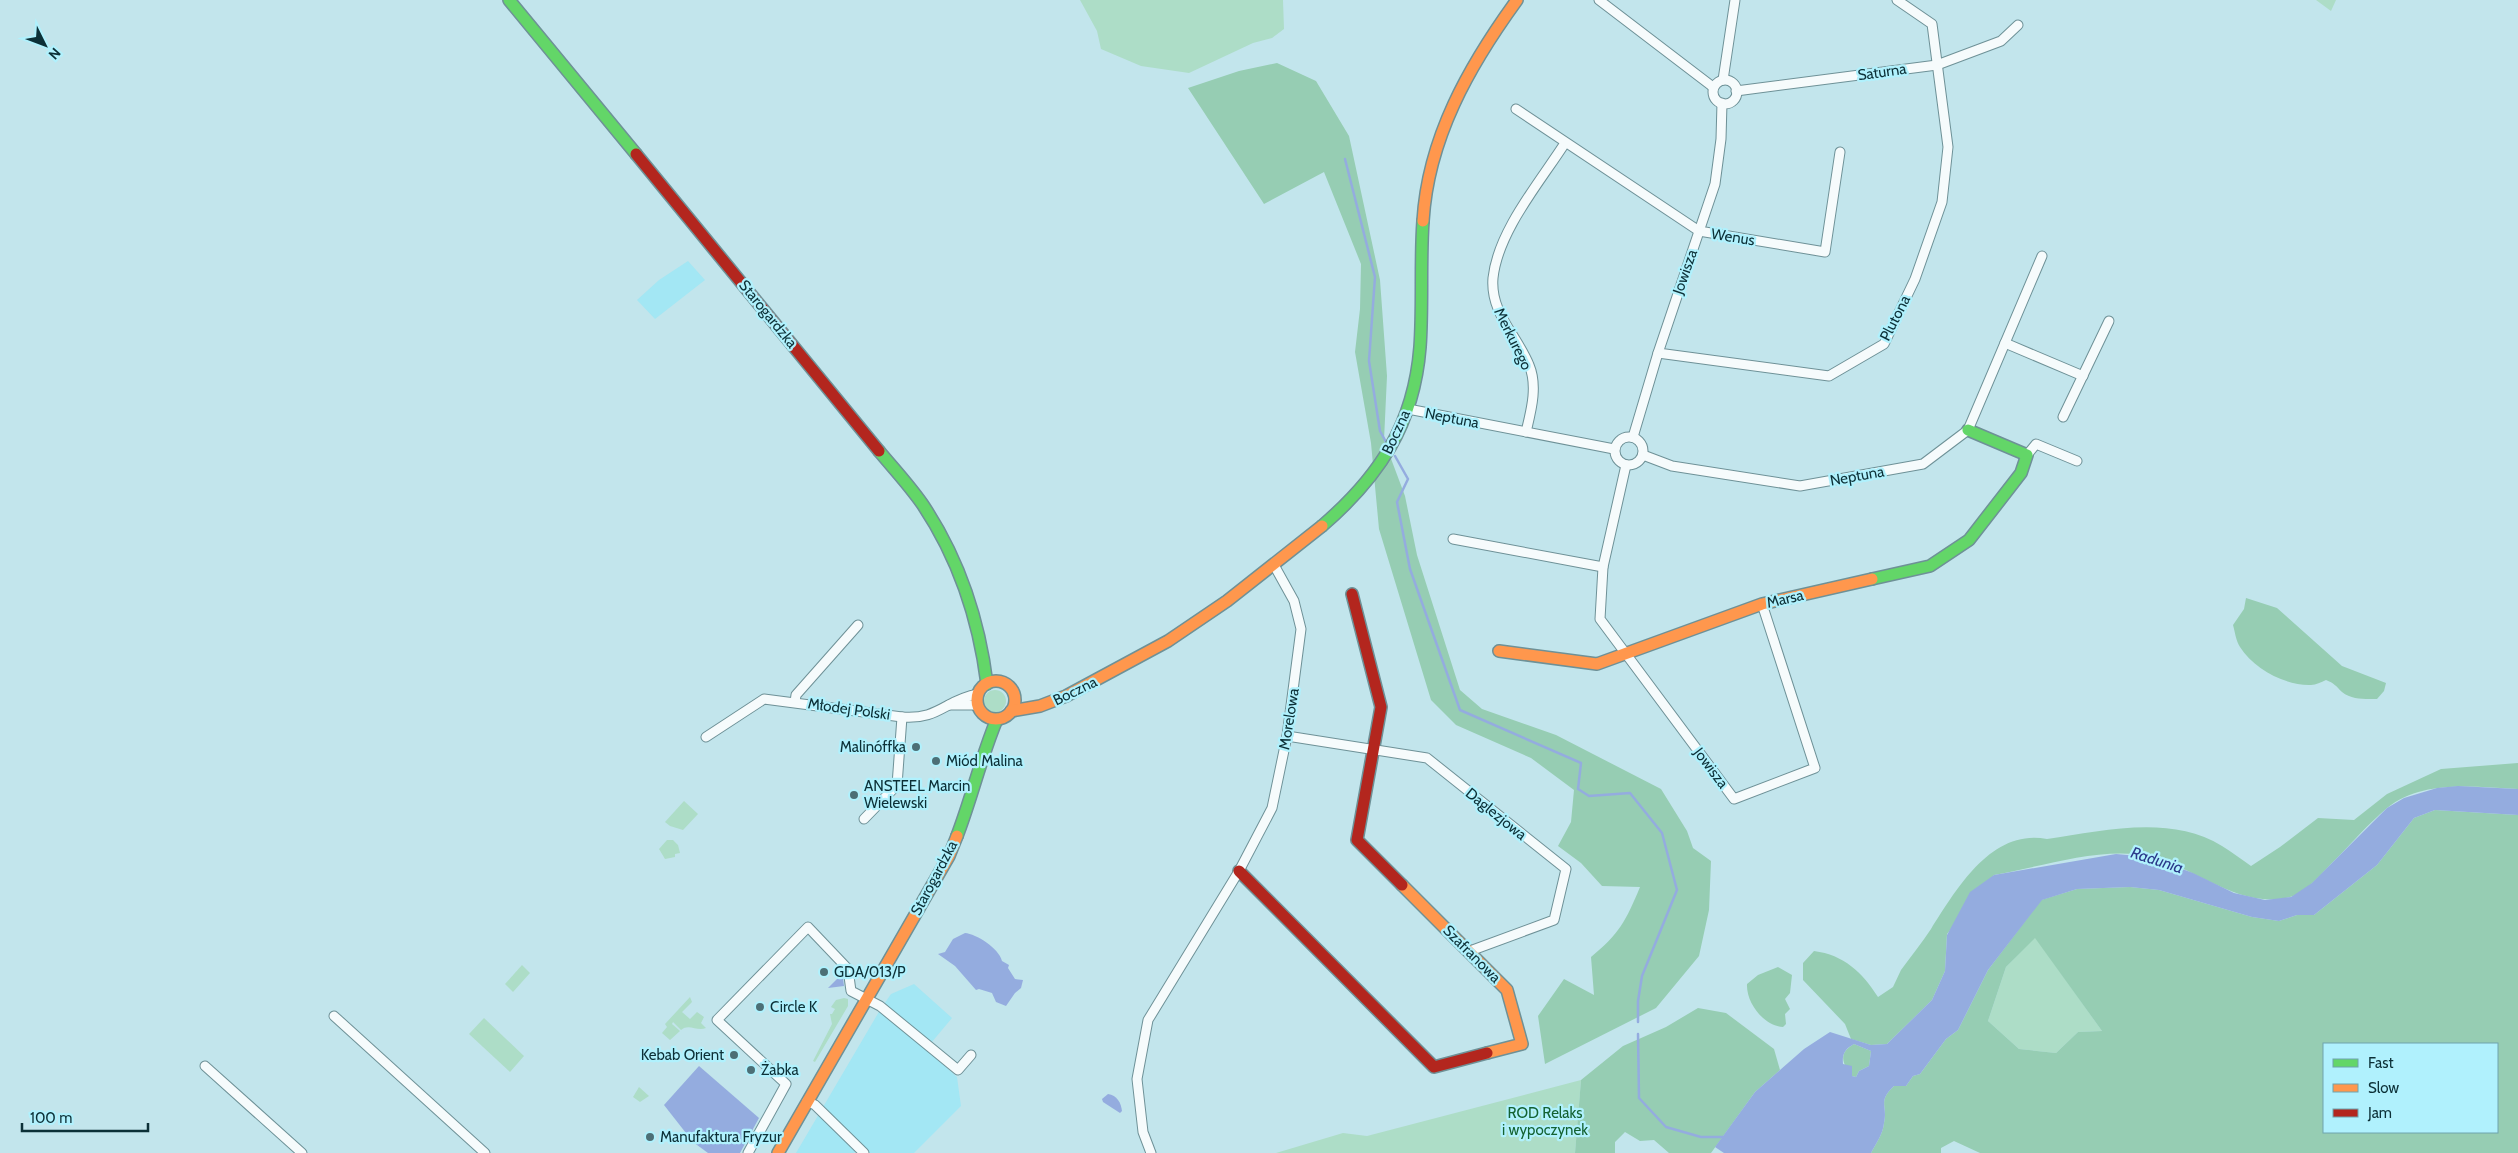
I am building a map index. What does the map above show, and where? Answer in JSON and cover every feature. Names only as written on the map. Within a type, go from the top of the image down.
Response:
[{"type":"street","name":"Starogardzka","points":[[509,0],[922,503],[938,527],[964,585],[992,683]]},
{"type":"street","name":"Boczna","points":[[1011,711],[1039,706],[1074,693],[1174,637],[1207,616],[1274,565],[1357,496],[1392,446],[1408,409],[1421,351],[1423,318],[1421,242],[1424,211],[1435,152],[1464,79],[1476,56],[1517,0]]},
{"type":"street","points":[[1599,0],[1713,88],[1715,99],[1722,103],[1731,102],[1736,91],[1731,82],[1723,80]]},
{"type":"street","points":[[1713,88],[1723,80],[1735,0]]},
{"type":"street","name":"Plutona","points":[[1658,353],[1829,376],[1884,344],[1915,280],[1942,202],[1948,147],[1932,24],[1897,0]]},
{"type":"street","name":"Saturna","points":[[1736,91],[1937,65],[2001,42],[2018,25]]},
{"type":"street","name":"Jowisza","points":[[1634,437],[1658,353],[1715,184],[1722,139],[1722,103]]},
{"type":"street","name":"Wenus","points":[[1516,109],[1699,231],[1825,252],[1840,152]]},
{"type":"street","name":"Merkurego","points":[[1526,432],[1534,397],[1530,366],[1503,323],[1495,302],[1493,279],[1499,250],[1516,219],[1565,143]]},
{"type":"street","name":"Neptuna","points":[[1643,455],[1672,466],[1800,486],[1923,464],[1968,430],[2042,256]]},
{"type":"street","points":[[2063,417],[2109,320]]},
{"type":"street","points":[[2005,343],[2082,376]]},
{"type":"street","name":"Neptuna","points":[[1408,409],[1614,449]]},
{"type":"street","points":[[1968,430],[2028,455],[2036,444],[2077,461]]},
{"type":"street","points":[[1634,437],[1642,444],[1643,455],[1639,461],[1626,465],[1617,460],[1614,449],[1621,439],[1634,437]]},
{"type":"street","name":"Marsa","points":[[1498,651],[1596,664],[1762,604],[1930,566],[1969,540],[2021,473],[2028,455]]},
{"type":"street","name":"Jowisza","points":[[1626,465],[1603,567],[1600,619],[1734,799],[1815,768],[1762,604]]},
{"type":"street","points":[[1453,539],[1603,567]]},
{"type":"street","name":"Morelowa","points":[[1151,1153],[1143,1132],[1137,1079],[1148,1020],[1239,871],[1272,808],[1287,736],[1301,629],[1294,601],[1274,565]]},
{"type":"street","name":"Szafranowa","points":[[1239,871],[1434,1067],[1522,1044],[1507,990],[1470,951],[1356,840],[1381,707],[1352,594]]},
{"type":"street","name":"Młodej Polski","points":[[795,702],[796,695],[858,625]]},
{"type":"street","points":[[992,683],[1009,687],[1014,698],[1011,711],[1006,716],[991,717],[978,700],[992,683]]},
{"type":"street","name":"Młodej Polski","points":[[706,737],[764,699],[919,718],[931,716],[961,697],[978,700]]},
{"type":"street","name":"Boczna","points":[[1014,698],[1039,706]]},
{"type":"street","name":"Młodej Polski","points":[[864,819],[897,785],[902,717]]},
{"type":"street","name":"Starogardzka","points":[[778,1153],[948,856],[970,802],[991,717]]},
{"type":"street","name":"Daglezjowa","points":[[1287,736],[1427,758],[1566,869],[1554,920],[1470,951]]},
{"type":"street","points":[[748,1153],[786,1084],[716,1020],[736,997],[808,927],[848,969],[851,991],[880,1006],[958,1070],[970,1055]]},
{"type":"street","points":[[334,1016],[485,1153]]},
{"type":"street","points":[[205,1066],[302,1153]]},
{"type":"street","points":[[807,1101],[815,1105],[864,1153]]},
{"type":"shaded area","points":[[688,261],[705,280],[655,319],[637,300],[659,280]]},
{"type":"shaded area","points":[[914,984],[952,1018],[926,1049],[957,1077],[961,1106],[914,1153],[858,1153],[856,1151],[854,1153],[796,1153],[891,994]]},
{"type":"green space","points":[[1080,0],[1283,0],[1284,29],[1272,38],[1253,43],[1189,73],[1141,66],[1101,49],[1097,31]]},
{"type":"green space","points":[[2316,0],[2336,0],[2331,11]]},
{"type":"green space","points":[[1277,63],[1316,81],[1349,136],[1380,280],[1387,376],[1384,440],[1405,496],[1417,555],[1460,690],[1482,709],[1556,735],[1661,789],[1687,831],[1693,848],[1711,861],[1709,910],[1699,956],[1656,1008],[1545,1064],[1538,1016],[1564,979],[1594,995],[1591,957],[1621,926],[1640,887],[1602,886],[1581,863],[1558,846],[1571,822],[1574,790],[1531,758],[1456,725],[1431,700],[1379,529],[1371,443],[1355,352],[1360,309],[1361,264],[1324,172],[1264,204],[1188,88],[1239,71]]},
{"type":"green space","points":[[2246,598],[2277,608],[2342,666],[2386,683],[2384,691],[2377,699],[2354,698],[2346,695],[2326,680],[2313,685],[2301,685],[2271,675],[2262,669],[2240,647],[2233,625],[2244,609]]},
{"type":"green space","points":[[995,690],[1003,693],[1006,701],[1003,709],[995,712],[987,709],[984,701],[987,693]]},
{"type":"green space","points":[[2518,763],[2518,789],[2450,787],[2433,789],[2401,799],[2387,808],[2373,821],[2313,882],[2296,895],[2290,897],[2254,898],[2219,886],[2168,862],[2133,854],[2094,855],[2073,858],[1994,875],[1947,934],[1945,971],[1932,1000],[1887,1044],[1871,1045],[1851,1039],[1845,1024],[1803,980],[1803,963],[1814,951],[1825,953],[1851,966],[1878,997],[1893,987],[1901,970],[1964,880],[1992,852],[2009,843],[2027,838],[2047,839],[2113,829],[2159,828],[2181,830],[2202,836],[2222,846],[2251,866],[2318,818],[2354,820],[2387,794],[2441,769]]},
{"type":"green space","points":[[684,801],[698,814],[683,830],[670,826],[665,822]]},
{"type":"green space","points":[[2435,810],[2518,815],[2518,1153],[1980,1153],[1954,1141],[1941,1148],[1941,1153],[1871,1153],[1882,1131],[1885,1117],[1884,1100],[1889,1091],[1894,1086],[1906,1086],[1913,1076],[1920,1074],[1946,1039],[1958,1030],[1988,970],[2041,900],[2077,889],[2130,887],[2159,890],[2252,917],[2279,921],[2297,915],[2314,915],[2377,865],[2414,818]],"holes":[[[2035,938],[2102,1031],[2078,1032],[2056,1053],[2019,1049],[1988,1021],[2006,967]]]},
{"type":"green space","points":[[667,840],[673,840],[678,845],[680,853],[675,854],[675,857],[665,859],[659,849]]},
{"type":"green space","points":[[2035,937],[2102,1031],[2078,1032],[2056,1053],[2019,1049],[1988,1021],[2006,967]]},
{"type":"green space","points":[[522,965],[530,973],[513,992],[505,984]]},
{"type":"green space","points":[[1778,967],[1792,975],[1790,993],[1785,999],[1790,1009],[1785,1014],[1786,1024],[1783,1027],[1769,1023],[1763,1018],[1753,1006],[1747,991],[1747,984],[1758,975]]},
{"type":"green space","points":[[690,997],[692,1002],[682,1012],[690,1019],[697,1012],[704,1017],[701,1023],[706,1028],[687,1027],[681,1030],[673,1022],[672,1024],[680,1031],[670,1040],[662,1033],[667,1027],[665,1024]]},
{"type":"green space","points":[[848,999],[848,1006],[815,1062],[813,1061],[832,1024],[830,1014],[835,1009],[831,1007],[836,1000]]},
{"type":"green space","points":[[1698,1008],[1726,1013],[1774,1049],[1780,1070],[1755,1092],[1711,1153],[1669,1153],[1654,1140],[1640,1141],[1625,1132],[1615,1142],[1615,1153],[1575,1153],[1581,1080],[1623,1046],[1666,1027]]},
{"type":"green space","points":[[484,1018],[524,1056],[510,1072],[469,1034]]},
{"type":"green space","points":[[1854,1044],[1871,1051],[1869,1066],[1859,1071],[1856,1077],[1852,1076],[1843,1058],[1849,1047]]},
{"type":"green space","name":"ROD Relaks i wypoczynek","points":[[1581,1080],[1575,1153],[1276,1153],[1343,1133],[1367,1136]]},
{"type":"green space","points":[[639,1087],[649,1096],[640,1102],[633,1097]]},
{"type":"water","name":"Radunia","points":[[2458,786],[2518,789],[2518,815],[2435,810],[2414,818],[2377,865],[2314,915],[2297,915],[2279,921],[2252,917],[2159,890],[2130,887],[2077,889],[2042,900],[1988,970],[1958,1030],[1946,1039],[1920,1074],[1913,1076],[1906,1086],[1894,1086],[1889,1091],[1884,1100],[1885,1117],[1882,1131],[1871,1153],[1724,1153],[1715,1147],[1755,1092],[1804,1049],[1830,1032],[1871,1045],[1887,1044],[1932,1000],[1945,971],[1947,935],[1970,892],[1994,875],[2116,854],[2150,857],[2193,873],[2234,893],[2265,900],[2291,897],[2312,883],[2387,808],[2404,798],[2437,788]],"holes":[[[1854,1044],[1871,1051],[1869,1066],[1859,1071],[1856,1077],[1852,1076],[1852,1066],[1843,1064],[1846,1050]]]},
{"type":"water","points":[[965,933],[981,939],[992,947],[1002,961],[1009,965],[1008,968],[1015,979],[1023,980],[1021,988],[1006,1006],[996,1002],[992,993],[979,989],[976,990],[955,966],[938,954],[945,952],[953,939]]},
{"type":"water","points":[[840,976],[843,979],[844,986],[828,988]]},
{"type":"water","points":[[699,1066],[759,1118],[740,1153],[708,1153],[693,1142],[664,1105]]},
{"type":"water","points":[[1108,1094],[1118,1100],[1122,1111],[1120,1113],[1103,1102],[1102,1099]]},
{"type":"waterway","points":[[1345,159],[1375,277],[1369,361],[1380,431],[1386,442]]},
{"type":"waterway","points":[[1395,456],[1408,479],[1397,502],[1410,569],[1460,710],[1581,763],[1578,789],[1589,796],[1630,793],[1662,833],[1677,890],[1642,976],[1638,1001],[1638,1022]]},
{"type":"waterway","points":[[1638,1034],[1639,1098],[1666,1127],[1701,1137],[1723,1137]]},
{"type":"traffic: fast","points":[[509,0],[636,154]]},
{"type":"traffic: fast","points":[[1322,526],[1343,507],[1377,468],[1402,424],[1410,400],[1420,347],[1423,221]]},
{"type":"traffic: fast","points":[[1872,579],[1930,566],[1969,540],[2021,473],[2027,455],[1968,430]]},
{"type":"traffic: fast","points":[[879,451],[923,505],[957,568],[973,613],[987,684]]},
{"type":"traffic: fast","points":[[957,836],[997,719]]},
{"type":"traffic: slow","points":[[1423,221],[1433,161],[1442,132],[1467,77],[1517,0]]},
{"type":"traffic: slow","points":[[1011,711],[1040,706],[1066,696],[1168,641],[1227,601],[1322,526]]},
{"type":"traffic: slow","points":[[1499,651],[1597,664],[1762,604],[1872,579]]},
{"type":"traffic: slow","points":[[996,681],[1009,687],[1015,700],[1009,713],[996,719],[983,713],[977,700],[983,687],[996,681]]},
{"type":"traffic: slow","points":[[778,1153],[949,856],[957,836]]},
{"type":"traffic: slow","points":[[1402,885],[1507,990],[1522,1044],[1487,1053]]},
{"type":"traffic: jam","points":[[636,154],[879,451]]},
{"type":"traffic: jam","points":[[1352,594],[1381,707],[1357,840],[1402,885]]},
{"type":"traffic: jam","points":[[1239,871],[1434,1067],[1487,1053]]},
{"type":"place","name":"Malinóffka","points":[[916,747]]},
{"type":"place","name":"Miód Malina","points":[[936,761]]},
{"type":"place","name":"ANSTEEL Marcin Wielewski","points":[[854,795]]},
{"type":"place","name":"GDA/013/P","points":[[824,972]]},
{"type":"place","name":"Circle K","points":[[760,1007]]},
{"type":"place","name":"Kebab Orient","points":[[734,1055]]},
{"type":"place","name":"Żabka","points":[[751,1070]]},
{"type":"place","name":"Manufaktura Fryzur","points":[[650,1137]]}]
